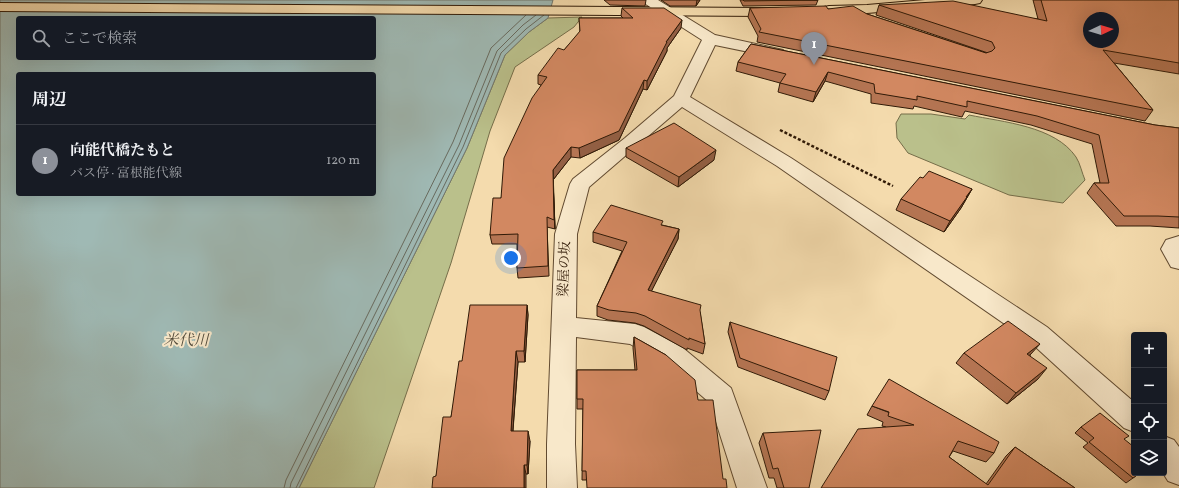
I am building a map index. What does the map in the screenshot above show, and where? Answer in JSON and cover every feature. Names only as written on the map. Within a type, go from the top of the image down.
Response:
[{"type":"main road","points":[[815,11],[852,10],[975,0]]},
{"type":"main road","points":[[0,7],[792,12]]},
{"type":"street","points":[[649,0],[665,12],[710,39],[796,56]]},
{"type":"street","points":[[852,10],[877,21]]},
{"type":"street","points":[[710,39],[680,98],[784,162],[1038,334],[1131,416]]},
{"type":"street","name":"梁屋の坂","points":[[562,488],[561,444],[566,234],[580,184],[632,142],[680,98]]},
{"type":"street","points":[[1179,244],[1174,246],[1172,249],[1179,261]]},
{"type":"street","points":[[563,326],[635,334],[674,356],[721,396],[752,488]]},
{"type":"street","points":[[1167,454],[1179,471]]},
{"type":"path","points":[[774,127],[893,186]]},
{"type":"green space","points":[[582,17],[574,27],[515,67],[490,131],[451,263],[374,488],[299,488],[467,148],[505,55],[529,32],[548,18]]},
{"type":"green space","points":[[901,114],[931,114],[965,119],[969,115],[1012,123],[1042,132],[1055,138],[1067,147],[1076,157],[1085,180],[1063,203],[1009,195],[908,153],[897,138],[896,123]]},
{"type":"water","name":"米代川","points":[[0,0],[553,0],[548,18],[529,32],[505,55],[467,148],[299,488],[0,488]]},
{"type":"building","points":[[743,0],[818,0],[744,1]]},
{"type":"building","points":[[1041,0],[1179,0],[1179,63],[1103,50],[1153,110],[759,32],[761,29],[750,8],[826,6],[828,9],[853,6],[867,14],[986,53],[992,51],[995,48],[992,42],[879,5],[953,1],[1047,21]]},
{"type":"building","points":[[622,8],[664,8],[682,20],[666,42],[647,81],[644,80],[619,131],[579,148],[571,147],[553,170],[554,220],[547,217],[548,266],[517,268],[518,234],[490,235],[493,198],[501,198],[504,158],[532,98],[547,77],[538,75],[558,48],[564,50],[580,31],[579,18],[633,18]]},
{"type":"building","points":[[751,44],[1155,125],[1179,128],[1179,217],[1124,216],[1094,183],[1109,183],[1099,135],[1037,116],[967,101],[967,107],[917,96],[917,100],[875,93],[874,84],[828,72],[816,92],[780,83],[786,74],[738,62]]},
{"type":"building","points":[[674,123],[716,150],[679,177],[626,148]]},
{"type":"building","points":[[929,171],[972,189],[950,221],[901,199],[920,177],[923,178]]},
{"type":"building","points":[[611,205],[663,221],[661,225],[679,229],[648,290],[701,305],[700,310],[705,344],[689,338],[689,340],[645,316],[636,313],[609,310],[597,306],[627,242],[593,232]]},
{"type":"building","points":[[470,305],[527,305],[524,351],[516,351],[511,431],[528,431],[527,465],[524,465],[524,488],[432,488],[433,477],[436,476],[443,417],[451,417],[459,361],[462,361]]},
{"type":"building","points":[[1008,321],[1040,344],[1027,354],[1047,368],[1016,393],[964,353]]},
{"type":"building","points":[[730,322],[837,357],[829,391],[740,358]]},
{"type":"building","points":[[634,337],[666,355],[695,380],[698,400],[713,400],[723,479],[726,479],[727,488],[587,488],[586,471],[582,471],[583,399],[577,399],[577,370],[637,370]]},
{"type":"building","points":[[889,379],[999,442],[994,453],[958,441],[949,457],[988,485],[1015,447],[1075,488],[821,488],[858,429],[914,425],[888,416],[889,412],[872,406]]},
{"type":"building","points":[[1100,413],[1129,436],[1124,439],[1131,445],[1131,476],[1136,476],[1133,478],[1089,442],[1094,438],[1081,427]]},
{"type":"building","points":[[821,430],[809,488],[784,488],[778,468],[773,469],[763,433]]},
{"type":"place","name":"向能代橋たもと","points":[[814,65]]}]
